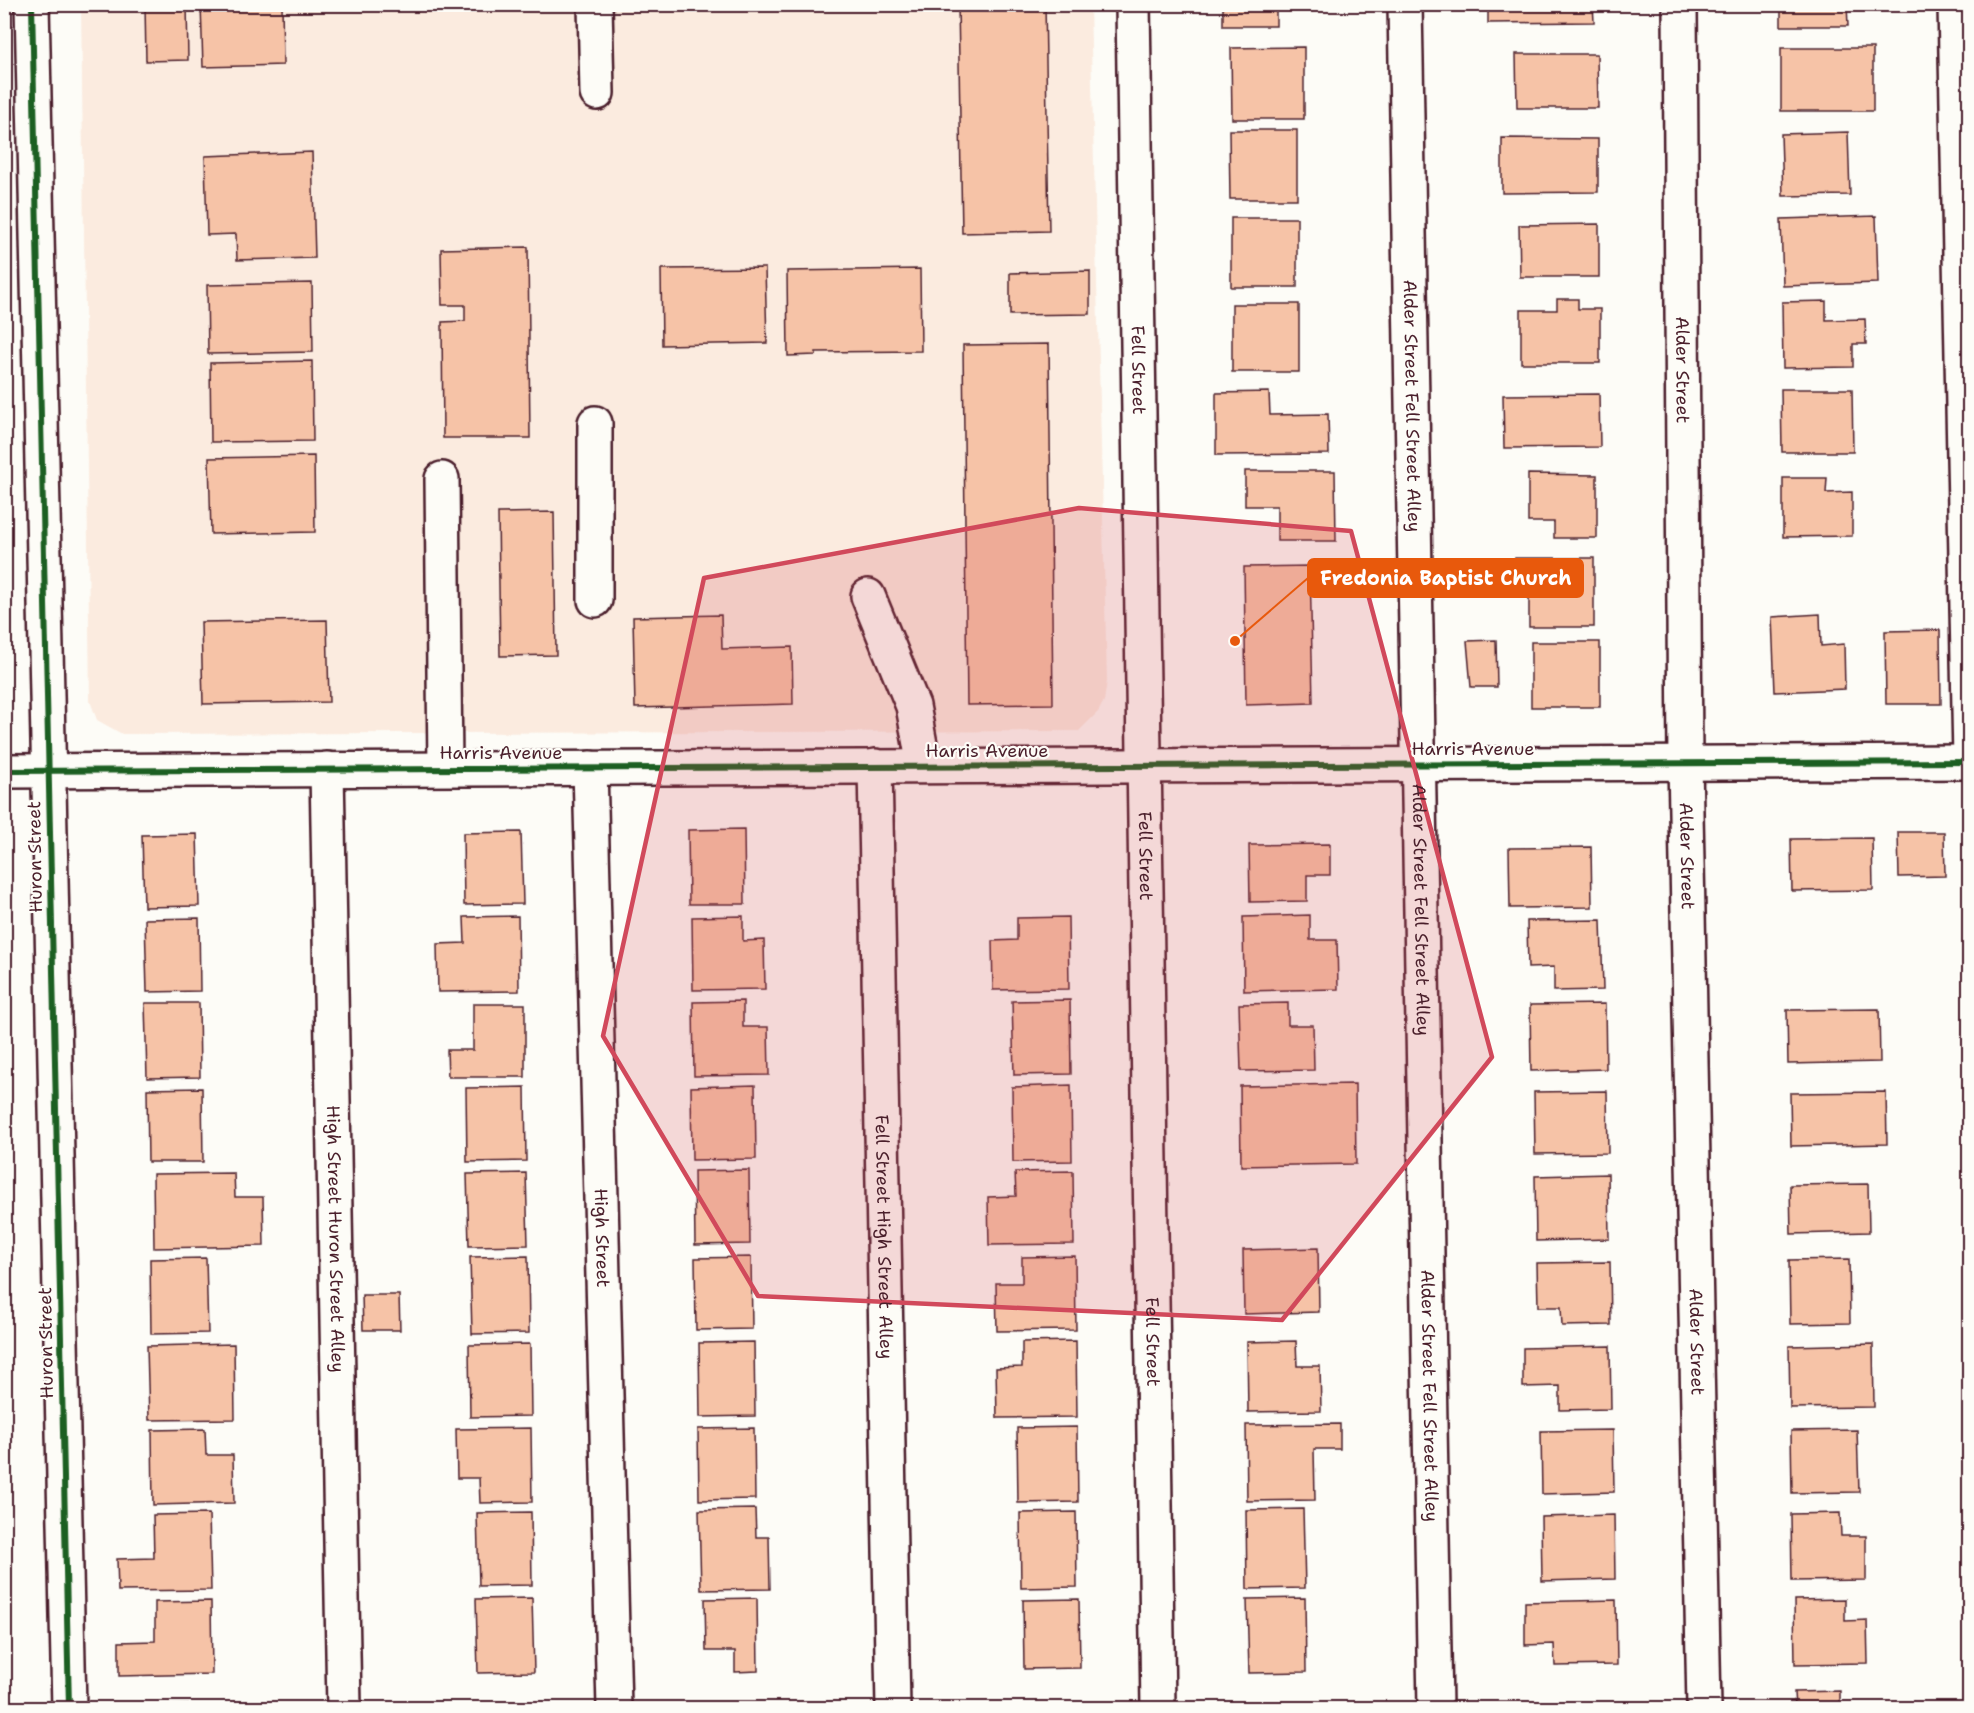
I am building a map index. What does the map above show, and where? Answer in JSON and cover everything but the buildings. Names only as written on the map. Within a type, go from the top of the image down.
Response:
[{"type":"street","name":"Huron Street","points":[[32,4],[69,1708]]},
{"type":"street","points":[[595,4],[597,93]]},
{"type":"street","name":"Fell Street","points":[[1133,4],[1158,1708]]},
{"type":"street","name":"Alder Street Fell Street Alley","points":[[1405,4],[1435,1708]]},
{"type":"street","name":"Alder Street","points":[[1680,4],[1685,763],[1704,1708]]},
{"type":"street","points":[[1955,4],[1970,760]]},
{"type":"street","points":[[595,423],[595,600]]},
{"type":"street","points":[[442,479],[445,768]]},
{"type":"street","points":[[868,596],[914,706],[924,766]]},
{"type":"street","name":"Harris Avenue","points":[[4,771],[1970,760]]},
{"type":"street","name":"Fell Street High Street Alley","points":[[875,766],[893,1708]]},
{"type":"street","name":"High Street","points":[[590,768],[614,1708]]},
{"type":"street","name":"High Street Huron Street Alley","points":[[327,769],[344,1708]]},
{"type":"highlighted area","points":[[1079,508],[1351,531],[1492,1057],[1282,1320],[758,1296],[603,1036],[704,578]]},
{"type":"shaded area","points":[[81,5],[1090,5],[1107,681],[1104,701],[1098,712],[1079,731],[122,734],[97,720],[90,701]]},
{"type":"cycle path","points":[[32,4],[69,1708]]},
{"type":"cycle path","points":[[4,771],[1970,762]]},
{"type":"place","name":"Fredonia Baptist Church","points":[[1235,641]]}]
